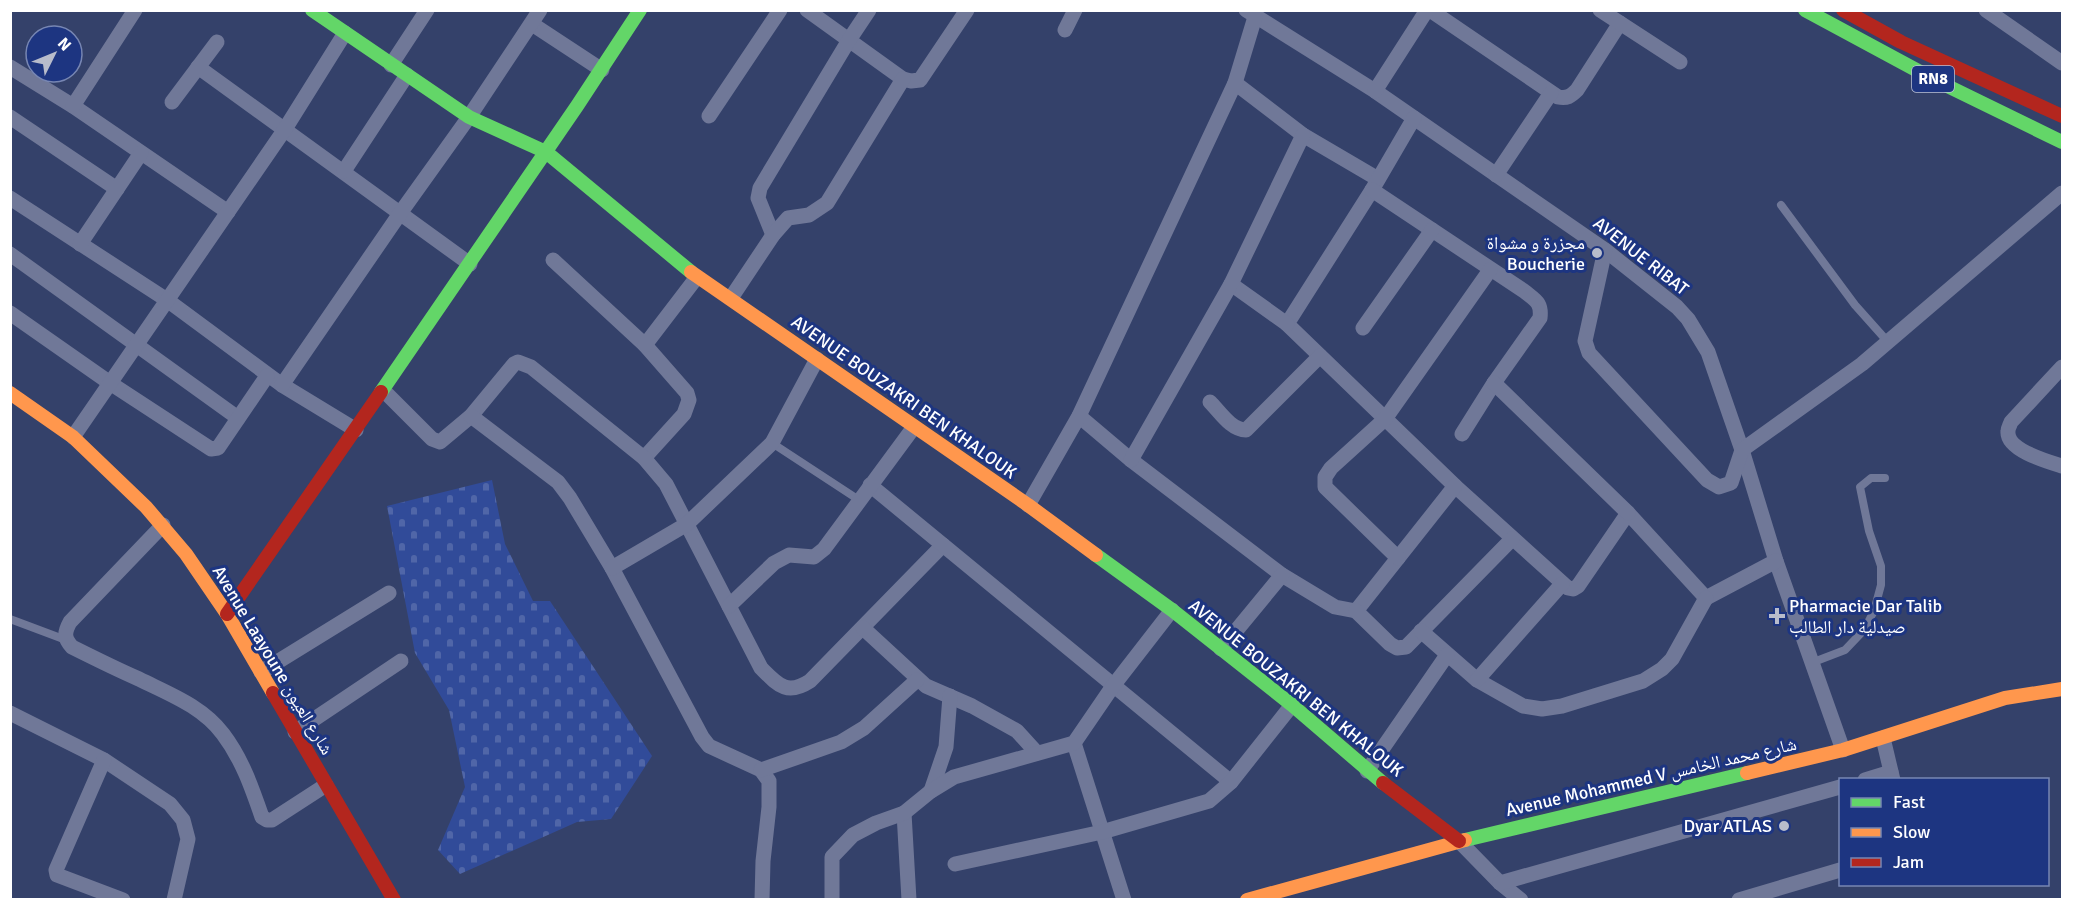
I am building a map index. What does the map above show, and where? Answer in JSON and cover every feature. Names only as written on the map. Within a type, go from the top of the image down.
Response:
[{"type":"street","points":[[74,106],[135,10]]},
{"type":"street","name":"AVENUE BOUZAKRI BEN KHALOUK","points":[[312,10],[469,117],[546,152],[698,277],[1028,505],[1172,610],[1292,705],[1367,771],[1459,841]]},
{"type":"street","points":[[332,24],[341,10]]},
{"type":"street","points":[[391,65],[427,10]]},
{"type":"street","points":[[282,385],[469,117],[540,10]]},
{"type":"street","points":[[227,614],[470,264],[640,10]]},
{"type":"street","points":[[709,116],[780,10]]},
{"type":"street","points":[[807,10],[903,80],[911,81],[920,80],[967,10]]},
{"type":"street","points":[[773,235],[758,198],[760,188],[869,10]]},
{"type":"street","points":[[1065,30],[1075,10]]},
{"type":"street","points":[[1375,92],[1429,10],[1551,93],[1564,99],[1577,90],[1620,23]]},
{"type":"street","points":[[1600,10],[1680,62]]},
{"type":"street","name":"RN8","points":[[1805,10],[1933,79],[2062,142]]},
{"type":"street","name":"RN8","points":[[1843,10],[1901,42],[2062,116]]},
{"type":"street","points":[[1986,10],[2062,63]]},
{"type":"street","points":[[1028,505],[1078,416],[1235,83],[1250,14]]},
{"type":"street","name":"AVENUE RIBAT","points":[[1250,14],[1375,92],[1605,250],[1677,307],[1688,319],[1708,351],[1742,450],[1776,561],[1843,750]]},
{"type":"street","points":[[532,24],[602,70]]},
{"type":"street","points":[[73,437],[285,129],[345,33]]},
{"type":"street","points":[[172,102],[217,42]]},
{"type":"street","points":[[10,67],[74,106],[228,212]]},
{"type":"street","points":[[198,67],[470,264]]},
{"type":"street","points":[[344,171],[407,75]]},
{"type":"street","points":[[730,298],[773,235],[788,218],[809,215],[827,203],[903,80]]},
{"type":"street","points":[[1235,83],[1303,135],[1375,184],[1432,230],[1538,302],[1541,308],[1540,318],[1494,383],[1462,434]]},
{"type":"street","points":[[1496,175],[1551,93]]},
{"type":"street","points":[[10,117],[117,189]]},
{"type":"street","points":[[1287,324],[1414,118]]},
{"type":"street","points":[[1131,460],[1231,284],[1303,135]]},
{"type":"street","points":[[81,244],[141,153]]},
{"type":"street","points":[[1605,250],[1585,341],[1589,353],[1712,485],[1719,487],[1731,483],[1742,450],[1862,364],[2062,193]]},
{"type":"street","points":[[10,198],[167,300],[267,376],[356,430]]},
{"type":"street","points":[[1363,328],[1432,230]]},
{"type":"street","points":[[10,254],[238,418]]},
{"type":"street","points":[[553,260],[645,345],[687,393],[690,400],[684,414],[644,458]]},
{"type":"street","points":[[1398,558],[1325,487],[1326,477],[1331,468],[1386,419],[1490,270]]},
{"type":"street","points":[[645,345],[698,277]]},
{"type":"street","points":[[1231,284],[1287,324],[1455,486],[1562,584],[1573,589],[1578,586],[1628,513]]},
{"type":"street","points":[[10,313],[110,383],[211,449],[218,448],[267,376]]},
{"type":"street","points":[[1210,402],[1233,427],[1246,430],[1320,356]]},
{"type":"street","points":[[612,568],[687,524],[772,443],[817,359]]},
{"type":"street","points":[[383,390],[432,439],[440,442],[471,416],[509,368],[518,362],[531,367],[644,458],[666,484],[761,668],[780,685],[787,688],[794,689],[810,681],[943,545]]},
{"type":"street","points":[[2062,367],[2011,422],[2008,432],[2010,439],[2036,458],[2062,466]]},
{"type":"street","points":[[1494,383],[1628,513],[1706,598]]},
{"type":"street","name":"Avenue Laayoune شارع العيون","points":[[10,393],[73,437],[127,488],[186,554],[227,614],[394,900]]},
{"type":"street","points":[[471,416],[558,482],[612,568],[709,747],[760,770],[769,781],[762,900]]},
{"type":"street","points":[[1078,416],[1131,460],[1282,575],[1335,607],[1356,611],[1397,648],[1406,647],[1512,538]]},
{"type":"street","points":[[729,606],[774,562],[789,555],[814,557],[824,549],[914,427]]},
{"type":"street","points":[[870,485],[1231,782]]},
{"type":"street","points":[[1356,611],[1455,486]]},
{"type":"street","points":[[162,525],[70,622],[65,631],[66,640],[72,647],[172,695],[207,716],[235,751],[247,773],[262,817],[267,820],[272,820],[326,785]]},
{"type":"street","points":[[1421,631],[1477,680],[1522,706],[1542,709],[1562,706],[1643,681],[1662,669],[1672,659],[1706,598],[1776,561]]},
{"type":"street","points":[[1221,649],[1282,575]]},
{"type":"street","points":[[1477,680],[1562,584]]},
{"type":"street","points":[[261,672],[389,593]]},
{"type":"street","points":[[832,900],[831,860],[853,835],[862,829],[904,813],[931,791],[954,777],[1074,743],[1113,686],[1172,610]]},
{"type":"street","points":[[863,628],[917,680],[1017,731],[1037,753]]},
{"type":"street","points":[[1367,771],[1447,655]]},
{"type":"street","points":[[295,732],[401,661]]},
{"type":"street","points":[[760,770],[841,742],[864,728],[917,680]]},
{"type":"street","name":"Avenue Mohammed V شارع محمد الخامس","points":[[1247,900],[1290,893],[1459,841],[1843,750],[2005,699],[2062,689]]},
{"type":"street","points":[[931,791],[946,747],[950,696]]},
{"type":"street","points":[[956,864],[1102,832],[1209,801],[1231,782],[1292,705]]},
{"type":"street","points":[[10,713],[104,760],[170,804],[183,820],[188,839],[174,900]]},
{"type":"street","points":[[1883,738],[1892,776]]},
{"type":"street","points":[[1074,743],[1124,900]]},
{"type":"street","points":[[104,760],[56,870],[57,875],[123,900]]},
{"type":"street","points":[[1500,883],[1839,787]]},
{"type":"street","points":[[904,813],[909,900]]},
{"type":"street","points":[[1459,841],[1500,883],[1521,900]]},
{"type":"street","points":[[1739,900],[1839,870]]},
{"type":"lane","points":[[1781,205],[1855,305],[1888,342]]},
{"type":"lane","points":[[772,443],[859,500]]},
{"type":"lane","points":[[1811,663],[1845,650],[1864,630],[1874,611],[1881,585],[1881,566],[1869,531],[1860,487],[1870,478],[1885,478]]},
{"type":"lane","points":[[10,619],[66,640]]},
{"type":"green space","points":[[492,480],[505,544],[533,601],[550,601],[652,756],[611,819],[577,822],[460,874],[438,850],[465,787],[449,710],[415,653],[387,506]]},
{"type":"traffic: fast","points":[[312,10],[469,117],[546,152],[691,272]]},
{"type":"traffic: fast","points":[[381,392],[640,10]]},
{"type":"traffic: fast","points":[[1805,10],[1933,79],[2062,142]]},
{"type":"traffic: fast","points":[[1096,555],[1172,610],[1292,705],[1383,783]]},
{"type":"traffic: fast","points":[[1465,840],[1747,773]]},
{"type":"traffic: slow","points":[[691,272],[1028,505],[1096,555]]},
{"type":"traffic: slow","points":[[10,393],[73,437],[146,507],[186,554],[227,614],[273,693]]},
{"type":"traffic: slow","points":[[1747,773],[1843,750],[2005,698],[2062,689]]},
{"type":"traffic: slow","points":[[1247,900],[1465,840]]},
{"type":"traffic: jam","points":[[1843,10],[1901,42],[2062,116]]},
{"type":"traffic: jam","points":[[227,614],[381,392]]},
{"type":"traffic: jam","points":[[273,693],[394,900]]},
{"type":"traffic: jam","points":[[1383,783],[1459,841]]},
{"type":"place","name":"مجزرة و مشواة Boucherie","points":[[1597,253]]},
{"type":"place","name":"Pharmacie Dar Talib صيدلية دار الطالب","points":[[1777,616]]},
{"type":"place","name":"Dyar ATLAS","points":[[1784,826]]}]
